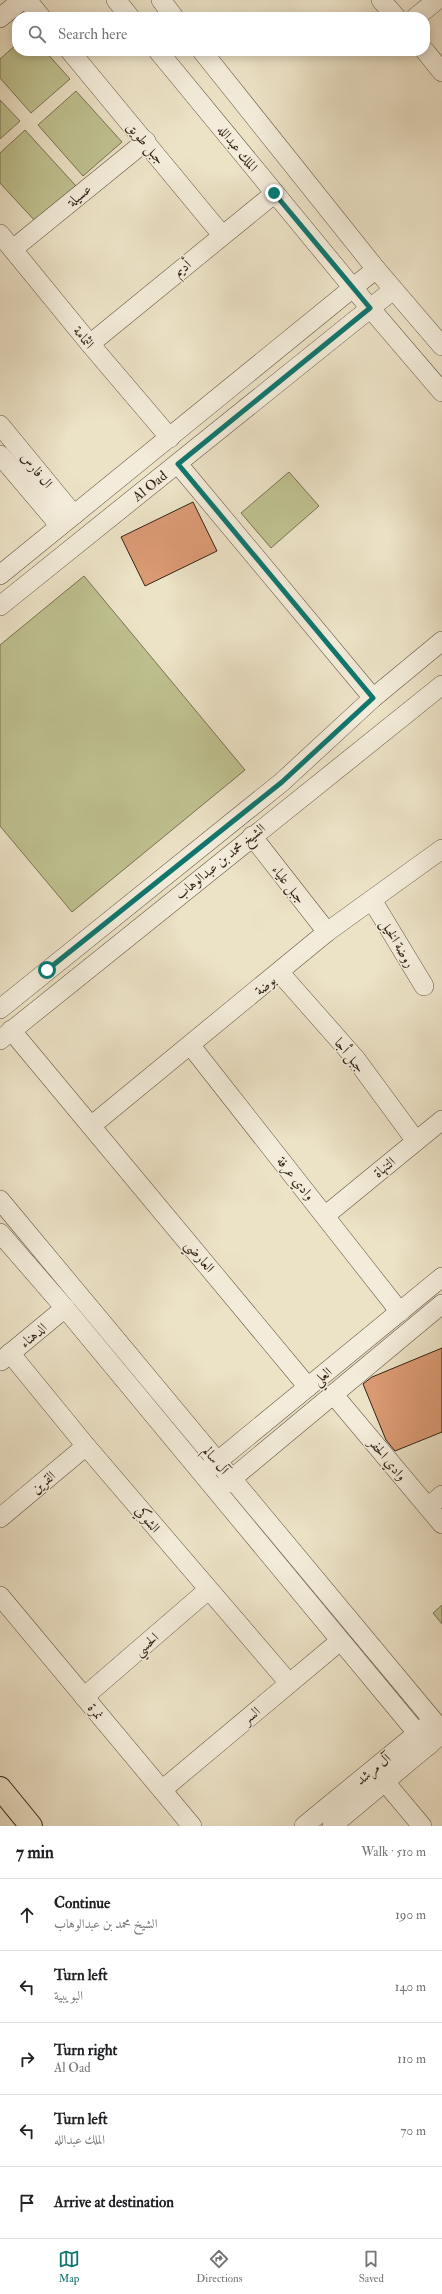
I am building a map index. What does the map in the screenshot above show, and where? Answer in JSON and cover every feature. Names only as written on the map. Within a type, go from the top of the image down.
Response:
[{"type":"main road","points":[[0,1788],[31,1826]]},
{"type":"street","points":[[0,18],[22,0]]},
{"type":"street","points":[[27,0],[37,12]]},
{"type":"street","points":[[116,0],[126,12]]},
{"type":"street","points":[[381,0],[392,12]]},
{"type":"street","points":[[422,12],[436,0]]},
{"type":"street","name":"جبل طويق","points":[[74,56],[146,141],[222,235]]},
{"type":"street","name":"الملك عبدالله","points":[[162,56],[353,288],[442,392]]},
{"type":"street","points":[[206,56],[393,290],[442,346]]},
{"type":"street","points":[[429,56],[442,72]]},
{"type":"street","name":"عسيلة","points":[[13,249],[146,141]]},
{"type":"street","name":"أديم","points":[[90,344],[274,193]]},
{"type":"street","name":"الثمامة","points":[[0,234],[90,344],[170,438]]},
{"type":"street","name":"Al Oad","points":[[0,575],[376,269]]},
{"type":"street","name":"Al Oad","points":[[0,606],[393,290]]},
{"type":"street","name":"ال فارس","points":[[0,425],[67,521]]},
{"type":"street","name":"ال فارس","points":[[0,455],[67,521]]},
{"type":"street","points":[[178,464],[373,698]]},
{"type":"street","name":"الشيخ محمد بن عبدالوهاب","points":[[0,1009],[282,782],[373,698],[442,641]]},
{"type":"street","name":"الشيخ محمد بن عبدالوهاب","points":[[6,1035],[442,685]]},
{"type":"street","name":"جبل علياء","points":[[252,836],[327,932]]},
{"type":"street","name":"بوضة","points":[[91,1126],[327,932],[442,849]]},
{"type":"street","name":"روضة الخيل","points":[[372,900],[424,986]]},
{"type":"street","points":[[86,939],[102,957]]},
{"type":"street","name":"جبل أجا","points":[[280,972],[355,1058],[416,1141]]},
{"type":"street","name":"العارضي","points":[[6,1035],[91,1126],[308,1387]]},
{"type":"street","name":"وادي عرفة","points":[[190,1046],[326,1215],[400,1312]]},
{"type":"street","name":"التنهاة","points":[[326,1215],[442,1120]]},
{"type":"street","name":"آل سالم","points":[[0,1200],[232,1479],[434,1730]]},
{"type":"street","name":"آل سالم","points":[[0,1233],[65,1308],[201,1475],[216,1491],[340,1641],[434,1730]]},
{"type":"street","name":"العلي","points":[[201,1475],[442,1277]]},
{"type":"street","name":"العلي","points":[[216,1491],[442,1304]]},
{"type":"street","name":"الدهناء","points":[[5,1358],[65,1308]]},
{"type":"street","name":"الشوكي","points":[[5,1358],[86,1446],[289,1683]]},
{"type":"street","name":"وادي الحفر","points":[[333,1394],[435,1501],[442,1524]]},
{"type":"street","name":"القرين","points":[[0,1518],[86,1446]]},
{"type":"street","name":"الحسي","points":[[84,1697],[208,1590]]},
{"type":"street","name":"نمرة","points":[[0,1596],[192,1826]]},
{"type":"street","name":"السر","points":[[162,1790],[340,1641]]},
{"type":"street","name":"آل مرشد","points":[[332,1826],[385,1782],[434,1730]]},
{"type":"street","name":"آل مرشد","points":[[304,1826],[434,1730]]},
{"type":"street","points":[[385,1782],[422,1826]]},
{"type":"green space","points":[[12,48],[12,56],[49,56],[70,79],[31,113],[0,78],[0,59]]},
{"type":"green space","points":[[76,91],[122,142],[83,176],[38,125]]},
{"type":"green space","points":[[0,100],[20,121],[0,139]]},
{"type":"green space","points":[[25,130],[76,186],[36,222],[0,183],[0,153]]},
{"type":"green space","points":[[289,472],[319,506],[271,548],[241,513]]},
{"type":"green space","points":[[84,576],[245,770],[72,912],[0,826],[0,645]]},
{"type":"green space","points":[[442,1605],[442,1624],[433,1613]]},
{"type":"building","points":[[193,502],[217,551],[145,586],[121,537]]},
{"type":"building","points":[[442,1348],[442,1432],[395,1451],[386,1440],[363,1384],[372,1377]]},
{"type":"route","points":[[47,970],[282,782],[373,698],[178,464],[370,308],[274,193]]}]
